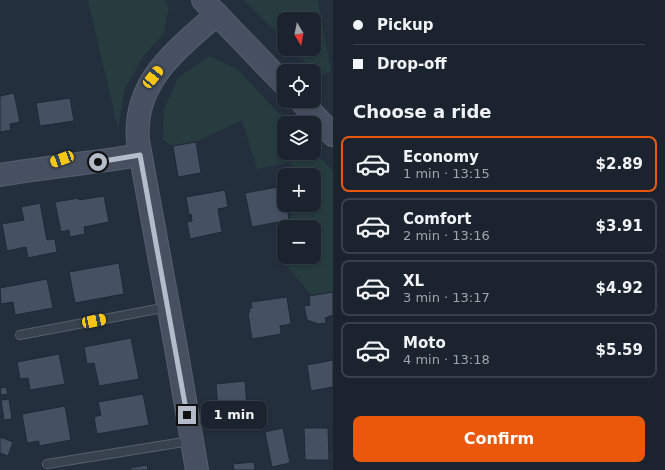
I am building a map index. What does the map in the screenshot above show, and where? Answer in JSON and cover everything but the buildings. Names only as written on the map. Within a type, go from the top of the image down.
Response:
[{"type":"street","points":[[197,470],[139,148],[137,128],[140,109],[146,89],[153,77],[176,52],[210,7],[277,77]]},
{"type":"street","points":[[308,108],[333,134]]},
{"type":"street","points":[[0,175],[38,168],[88,164],[139,148]]},
{"type":"lane","points":[[20,335],[168,307]]},
{"type":"lane","points":[[47,464],[191,441]]},
{"type":"green space","points":[[88,0],[165,0],[169,8],[163,35],[144,55],[125,88],[118,129]]},
{"type":"green space","points":[[244,0],[318,0],[320,12],[277,12],[277,33]]},
{"type":"green space","points":[[321,16],[331,71],[321,75],[321,64],[307,64],[299,56],[321,56]]},
{"type":"green space","points":[[210,56],[237,69],[281,116],[277,116],[277,160],[321,160],[321,158],[333,171],[333,292],[312,296],[285,264],[321,264],[321,220],[289,220],[293,212],[321,212],[321,168],[293,168],[290,162],[257,169],[242,120],[196,142],[173,146],[163,140],[164,109],[178,78]]},
{"type":"route","points":[[98,162],[140,155],[187,415]]}]
